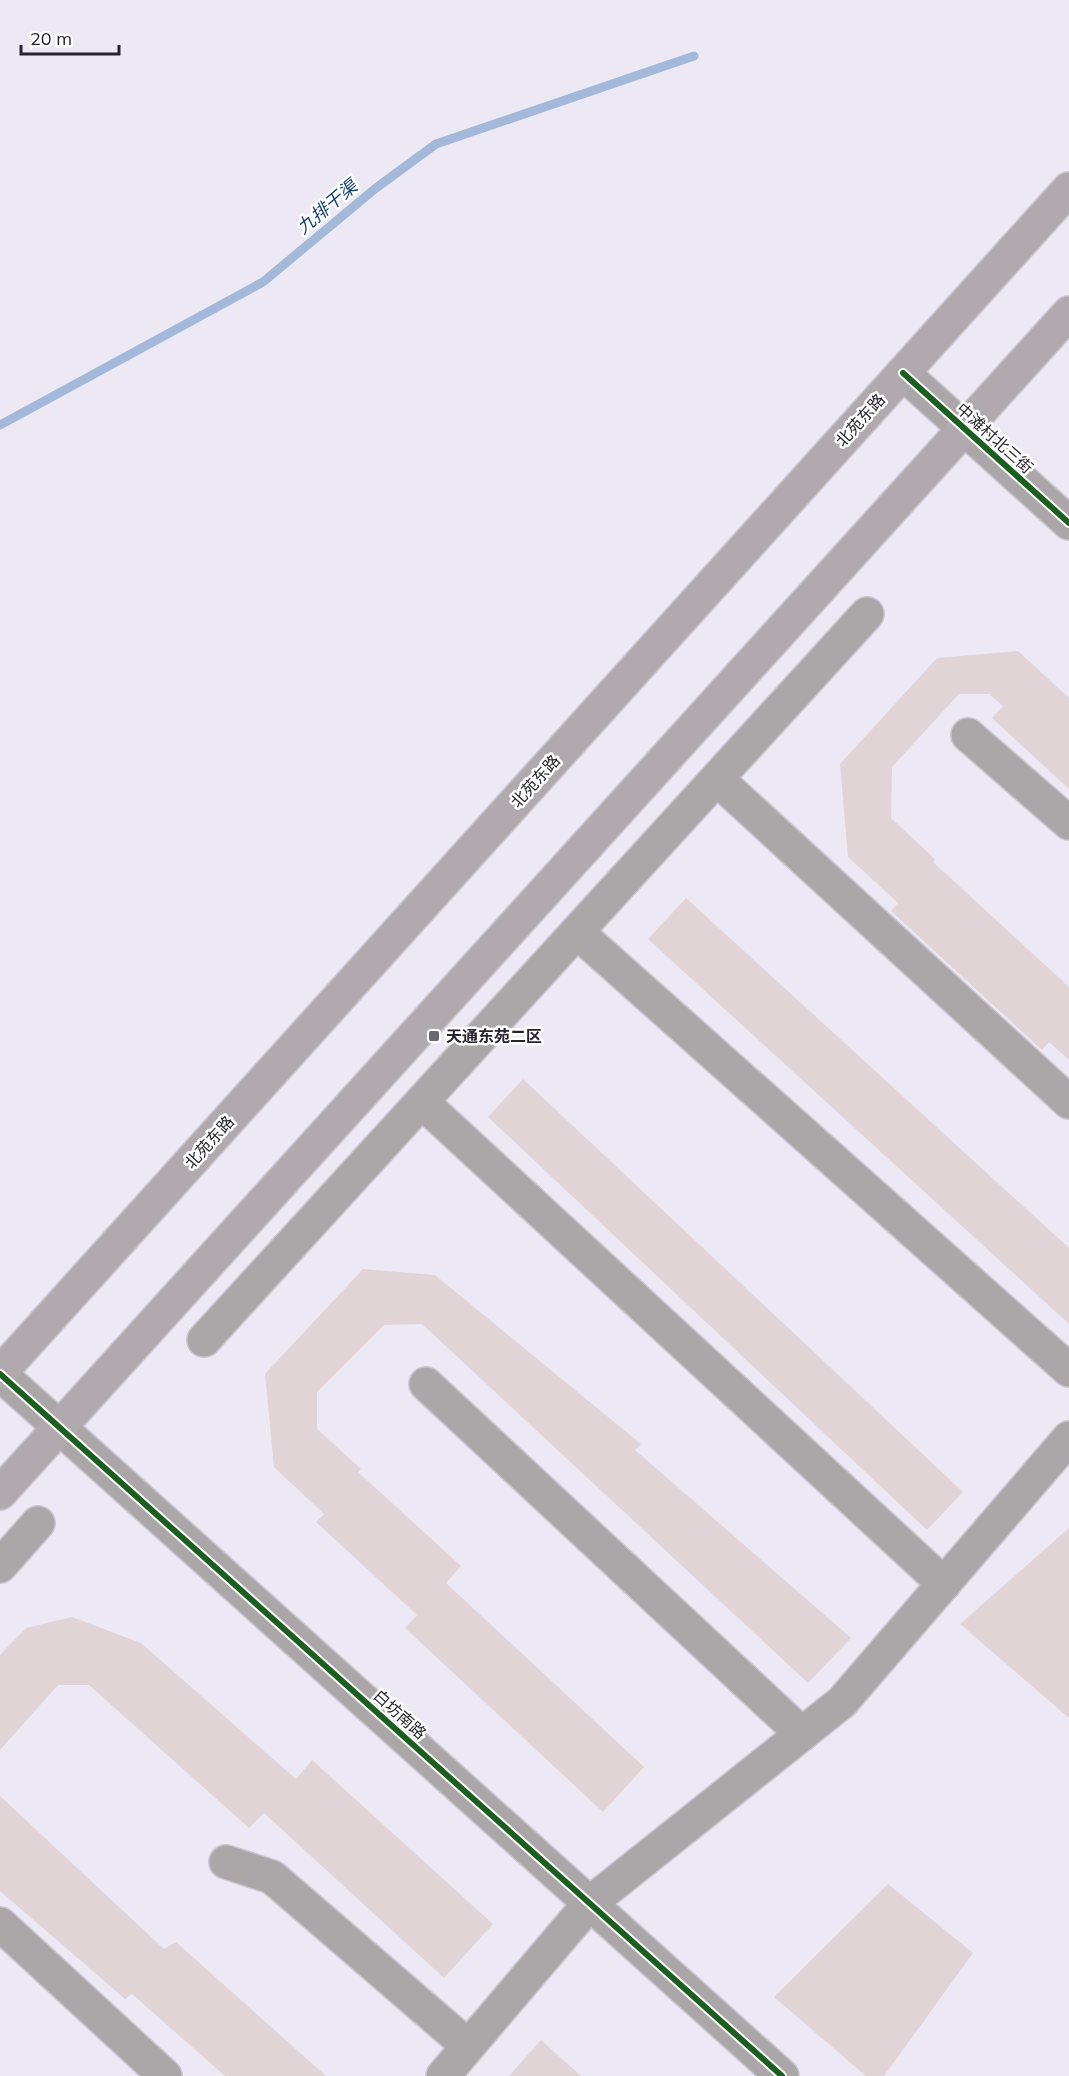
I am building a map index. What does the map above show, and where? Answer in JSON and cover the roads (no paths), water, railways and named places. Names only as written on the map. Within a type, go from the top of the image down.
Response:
[{"type":"main road","name":"北苑东路","points":[[0,1373],[1069,189]]},
{"type":"main road","points":[[0,1493],[1069,314]]},
{"type":"street","name":"中滩村北三街","points":[[903,373],[1069,524]]},
{"type":"street","points":[[204,1340],[867,614]]},
{"type":"street","points":[[968,735],[1069,823]]},
{"type":"street","points":[[717,779],[1069,1102]]},
{"type":"street","points":[[577,932],[1069,1370]]},
{"type":"street","points":[[422,1102],[944,1584]]},
{"type":"street","name":"白坊南路","points":[[0,1373],[782,2076]]},
{"type":"street","points":[[426,1384],[802,1734]]},
{"type":"street","points":[[443,2076],[590,1903],[842,1702],[1069,1438]]},
{"type":"street","points":[[0,1566],[38,1523]]},
{"type":"street","points":[[226,1862],[272,1877],[468,2046]]},
{"type":"street","points":[[0,1924],[165,2076]]},
{"type":"waterway","name":"九排干渠","points":[[0,425],[263,282],[376,188],[436,144],[694,56]]},
{"type":"place","name":"天通东苑二区","points":[[434,1036]]}]
